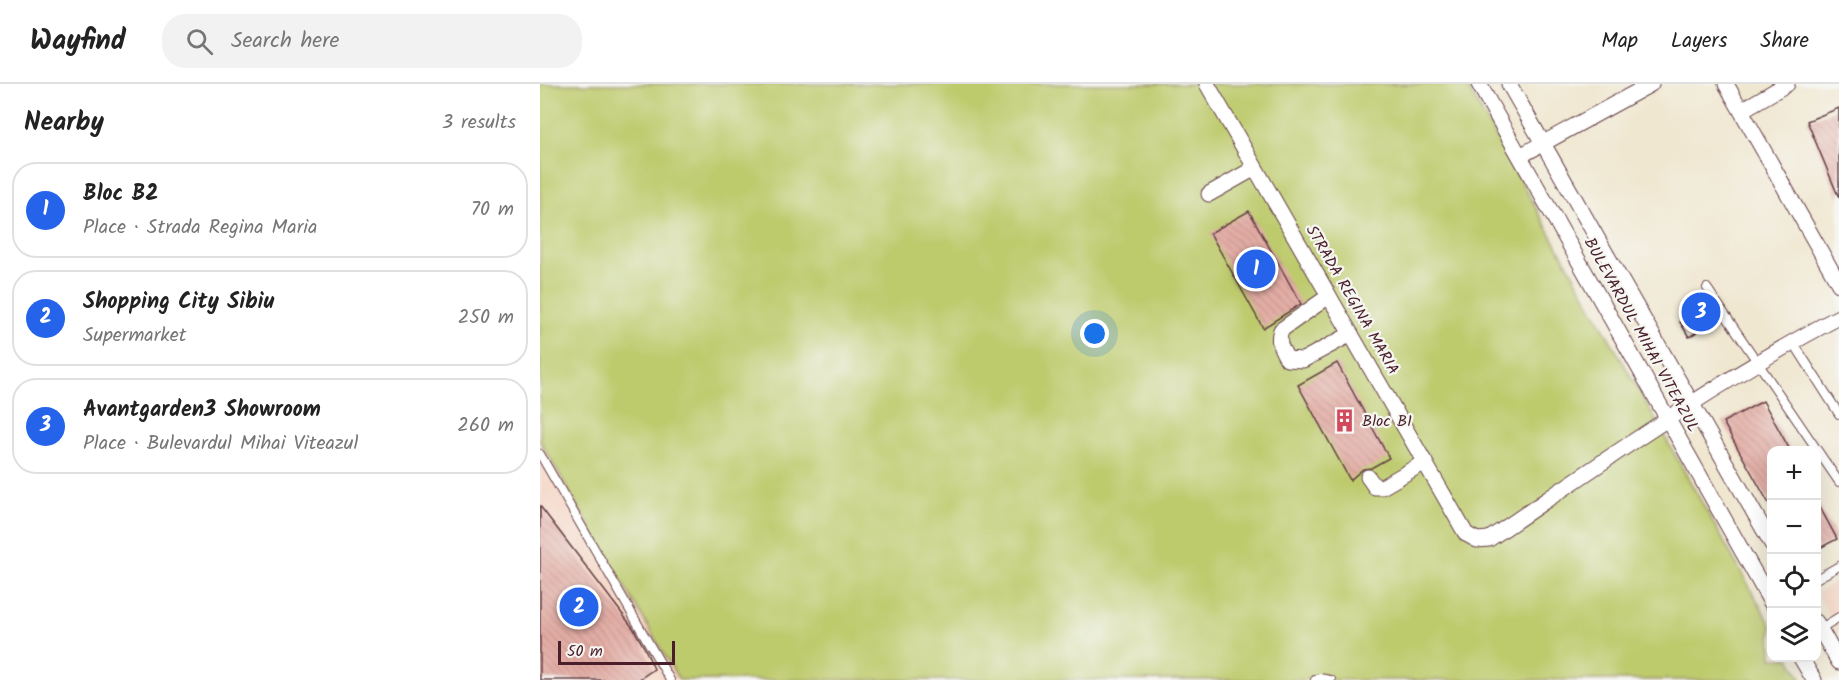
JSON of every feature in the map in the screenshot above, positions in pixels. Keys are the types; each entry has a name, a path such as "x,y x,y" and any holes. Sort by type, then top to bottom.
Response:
{"street":[{"name":"STRADA REGINA MARIA","path":"1207,84 1466,534 1477,540 1489,539 1668,419"},
{"name":"BULEVARDUL MIHAI VITEAZUL","path":"1479,84 1767,595"},
{"name":"BULEVARDUL MIHAI VITEAZUL","path":"1509,84 1767,535"},
{"path":"1520,156 1651,84"},
{"path":"1726,84 1839,285"},
{"path":"1742,110 1786,84"},
{"path":"1209,194 1255,168"},
{"path":"1329,296 1281,330 1278,339 1281,348 1287,358 1303,360 1351,334"},
{"path":"1668,419 1793,341 1839,316"},
{"path":"1368,477 1375,487 1382,487 1425,462"},
{"path":"1821,633 1839,662"},
{"path":"1804,662 1814,680"}],"lane":[{"path":"1707,288 1839,482"},
{"path":"1793,341 1839,414"},
{"path":"540,454 666,678"},
{"path":"1821,576 1839,566"},
{"path":"1821,626 1839,617"},
{"path":"1315,680 1319,678 1331,680"}],"shaded area":[{"path":"540,441 547,450 679,680 540,680"},
{"path":"1839,579 1839,634 1821,600 1821,590"}],"green space":[{"path":"540,84 1466,84 1767,618 1767,662 1792,662 1802,680 679,680 540,441"}],"building":[{"path":"1839,108 1839,198 1807,121"},
{"path":"1249,211 1301,304 1263,328 1210,233"},
{"path":"1702,294 1720,318 1689,337 1680,322 1685,319 1679,308"},
{"name":"Bloc B1","path":"1337,363 1389,458 1371,468 1363,469 1350,480 1298,385"},
{"path":"1763,401 1788,446 1767,446 1767,500 1723,422"},
{"path":"540,506 633,628 645,649 654,669 638,680 540,680"},
{"path":"1821,509 1837,539 1821,547"}],"place":[{"name":"Bloc B2","path":"1256,269"},
{"name":"Avantgarden3 Showroom","path":"1701,312"},
{"name":"Bloc B1","path":"1344,421"},
{"name":"Shopping City Sibiu","path":"579,607"}]}
